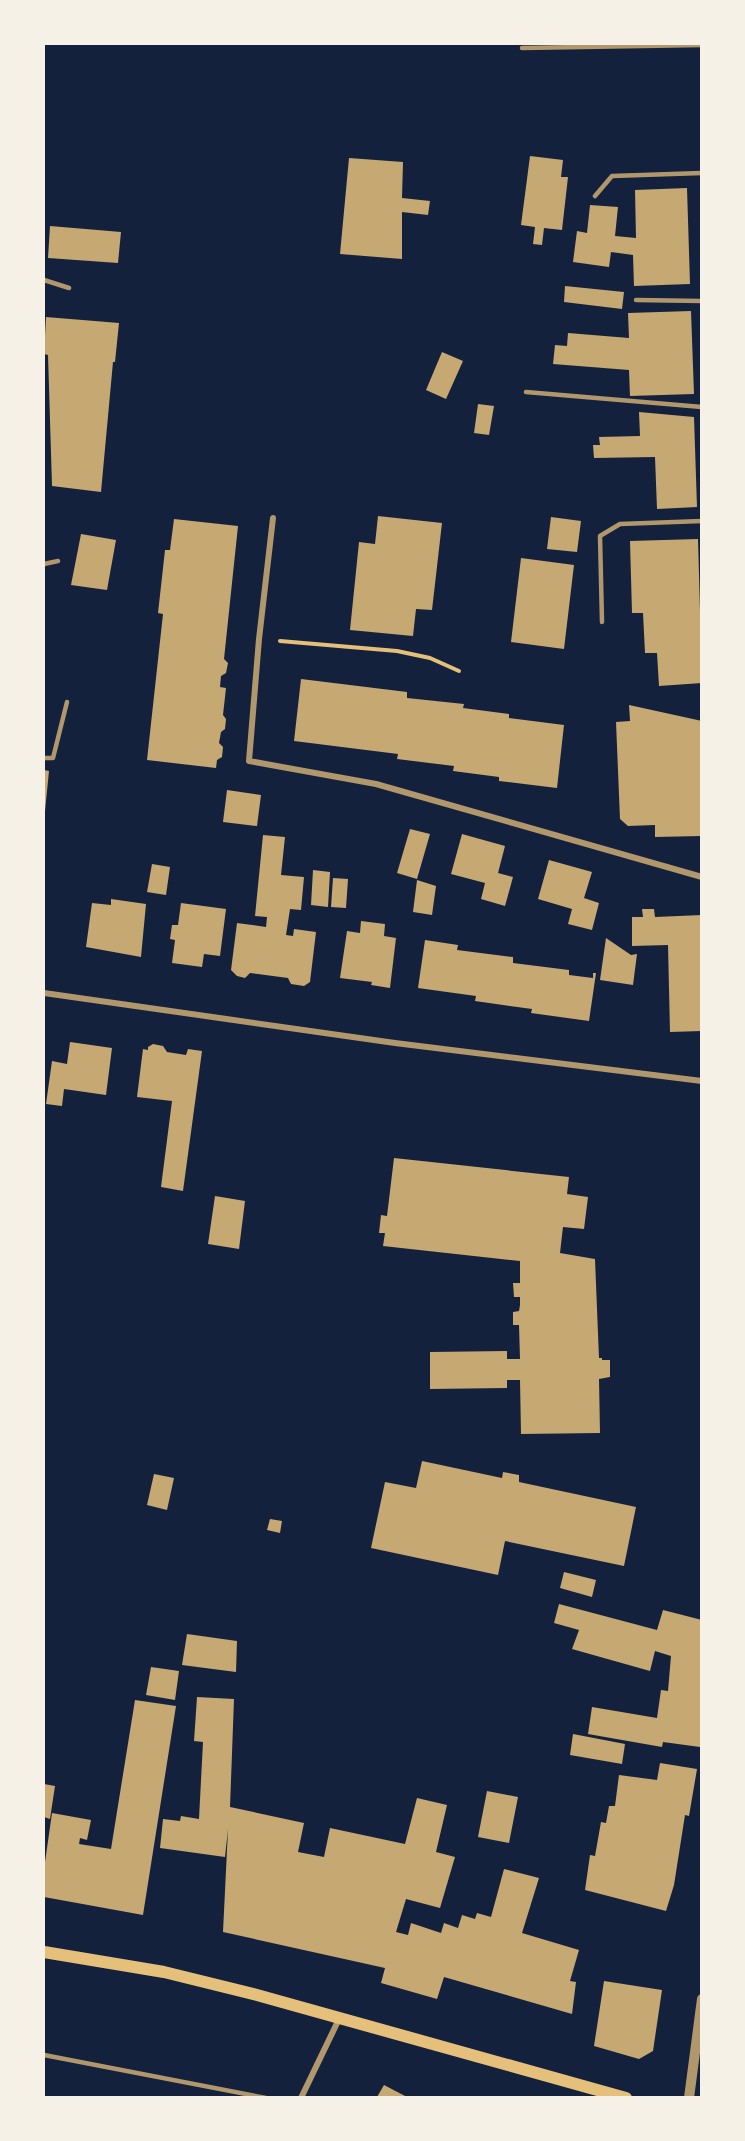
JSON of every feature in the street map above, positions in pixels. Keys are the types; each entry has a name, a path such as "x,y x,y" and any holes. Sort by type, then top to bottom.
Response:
{"main road":[{"path":"44,1952 164,1972 257,1995 626,2097"}],"street":[{"path":"273,518 259,639 249,761 376,784 702,877"},
{"path":"44,993 418,1046 702,1081"},
{"path":"689,2097 702,1999"},
{"path":"301,2097 339,2019"}],"lane":[{"path":"522,48 702,45"},
{"path":"595,196 612,176 702,173"},
{"path":"44,280 69,288"},
{"path":"636,300 702,301"},
{"path":"526,392 702,407"},
{"path":"602,622 600,536 620,524 702,521"},
{"path":"44,564 58,561"},
{"path":"44,758 53,758 67,702"},
{"path":"44,2055 266,2097"}],"path":[{"path":"259,639 397,651 430,658 459,671"}],"building":[{"path":"530,156 563,160 561,177 568,177 562,230 544,228 542,245 533,244 535,227 521,225"},
{"path":"349,158 403,162 402,198 430,201 428,215 402,212 402,259 340,254"},
{"path":"687,188 690,284 634,286 633,255 611,252 609,267 573,262 577,231 587,233 590,205 618,207 615,236 636,238 635,190"},
{"path":"50,226 121,232 118,263 48,258"},
{"path":"565,286 624,292 622,309 564,302"},
{"path":"691,311 694,394 630,396 629,370 553,364 555,345 567,346 568,333 629,338 628,313"},
{"path":"46,317 119,323 115,362 113,362 101,492 52,486 48,355 44,354"},
{"path":"442,352 463,361 446,399 426,390"},
{"path":"478,404 494,406 489,435 474,433"},
{"path":"639,412 694,417 697,507 657,509 655,457 594,458 593,445 600,445 599,437 640,436"},
{"path":"378,516 442,523 432,610 416,609 413,636 350,630 359,542 375,544"},
{"path":"551,517 581,521 577,552 547,549"},
{"path":"174,519 238,526 224,659 228,663 226,673 221,676 220,687 226,688 223,715 226,719 225,729 221,732 219,743 223,747 222,757 217,760 216,768 147,760 163,614 158,613 165,550 170,550"},
{"path":"81,534 116,540 107,590 71,585"},
{"path":"698,539 702,683 659,686 657,653 645,653 643,613 632,613 630,541"},
{"path":"521,558 574,565 564,649 511,642"},
{"path":"301,679 407,692 407,698 464,704 463,708 509,714 509,718 564,725 557,788 499,781 499,777 453,771 454,766 397,759 398,754 294,741"},
{"path":"629,705 702,721 702,836 655,837 655,825 628,826 620,819 616,722 630,721"},
{"path":"44,770 49,771 45,811 44,810"},
{"path":"227,790 261,795 257,826 223,822"},
{"path":"410,829 430,834 417,879 397,873"},
{"path":"462,834 505,846 498,873 513,877 505,906 481,899 485,883 451,874"},
{"path":"263,835 285,837 281,875 304,877 301,910 290,909 286,935 293,936 294,929 316,932 310,982 304,986 291,984 288,978 250,973 245,978 237,976 231,970 237,923 266,927 267,917 255,916"},
{"path":"549,860 592,872 584,898 599,903 592,930 568,924 572,909 538,899"},
{"path":"152,864 170,867 166,895 147,892"},
{"path":"313,870 330,872 328,907 311,905"},
{"path":"333,878 348,879 346,908 331,907"},
{"path":"417,880 436,886 432,915 413,912"},
{"path":"111,899 146,904 141,957 86,947 92,903 111,905"},
{"path":"181,903 226,909 220,956 204,954 202,967 172,963 175,940 170,939 172,925 178,925"},
{"path":"642,909 654,909 655,917 702,915 702,1031 670,1032 668,945 632,946 632,917 643,917"},
{"path":"361,921 385,924 384,936 396,938 390,988 371,985 372,982 340,978 347,931 360,933"},
{"path":"606,938 631,955 637,954 633,985 600,980"},
{"path":"425,940 458,945 457,950 513,957 513,963 569,970 569,975 593,978 593,973 596,973 589,1021 531,1013 532,1009 475,1001 476,996 418,988"},
{"path":"70,1042 112,1048 106,1095 64,1089 62,1106 46,1104 52,1061 67,1064"},
{"path":"153,1044 163,1046 167,1052 186,1055 188,1049 202,1051 183,1191 161,1187 172,1101 137,1097 143,1049 148,1050 148,1047"},
{"path":"394,1158 569,1177 567,1194 588,1197 584,1229 563,1227 560,1253 595,1259 599,1358 610,1360 610,1377 599,1379 600,1433 521,1434 520,1380 507,1380 507,1388 430,1389 430,1352 507,1351 507,1359 520,1359 519,1325 513,1325 513,1312 519,1311 520,1297 514,1297 513,1283 520,1283 520,1261 383,1246 385,1233 379,1233 381,1215 387,1216"},
{"path":"215,1196 245,1201 239,1249 208,1244"},
{"path":"422,1461 502,1478 503,1472 519,1475 519,1482 636,1507 624,1566 505,1541 498,1575 371,1548 385,1482 416,1488"},
{"path":"154,1474 174,1478 167,1510 147,1505"},
{"path":"270,1519 282,1521 280,1533 267,1530"},
{"path":"564,1572 596,1580 592,1597 560,1588"},
{"path":"559,1604 657,1630 663,1610 702,1620 700,1747 663,1742 662,1747 588,1734 592,1707 657,1718 661,1690 668,1691 671,1656 655,1651 650,1671 572,1649 579,1630 554,1623"},
{"path":"187,1634 237,1641 236,1672 182,1665"},
{"path":"151,1667 179,1671 175,1700 146,1695"},
{"path":"197,1697 234,1699 230,1807 304,1823 298,1852 324,1857 330,1828 405,1844 417,1798 447,1805 436,1852 455,1857 440,1908 406,1899 396,1932 408,1935 411,1923 441,1933 444,1923 458,1928 462,1915 475,1919 477,1913 491,1917 504,1869 539,1878 522,1933 579,1950 570,1981 576,1982 572,2014 444,1977 437,1999 381,1983 385,1968 223,1932 228,1829 225,1857 160,1848 163,1819 180,1821 181,1816 199,1819 203,1742 194,1741"},
{"path":"135,1700 176,1706 143,1915 44,1897 44,1869 52,1813 91,1820 87,1840 80,1838 79,1844 111,1849"},
{"path":"573,1734 625,1744 622,1764 570,1755"},
{"path":"660,1763 697,1769 689,1816 685,1815 674,1885 666,1911 585,1890 590,1855 595,1856 601,1822 606,1823 609,1806 615,1806 619,1775 657,1780"},
{"path":"44,1784 55,1786 50,1819 44,1817"},
{"path":"487,1791 518,1797 509,1843 478,1837"},
{"path":"604,1981 662,1990 653,2051 639,2059 594,2046"},
{"path":"384,2085 407,2097 377,2097"}]}
